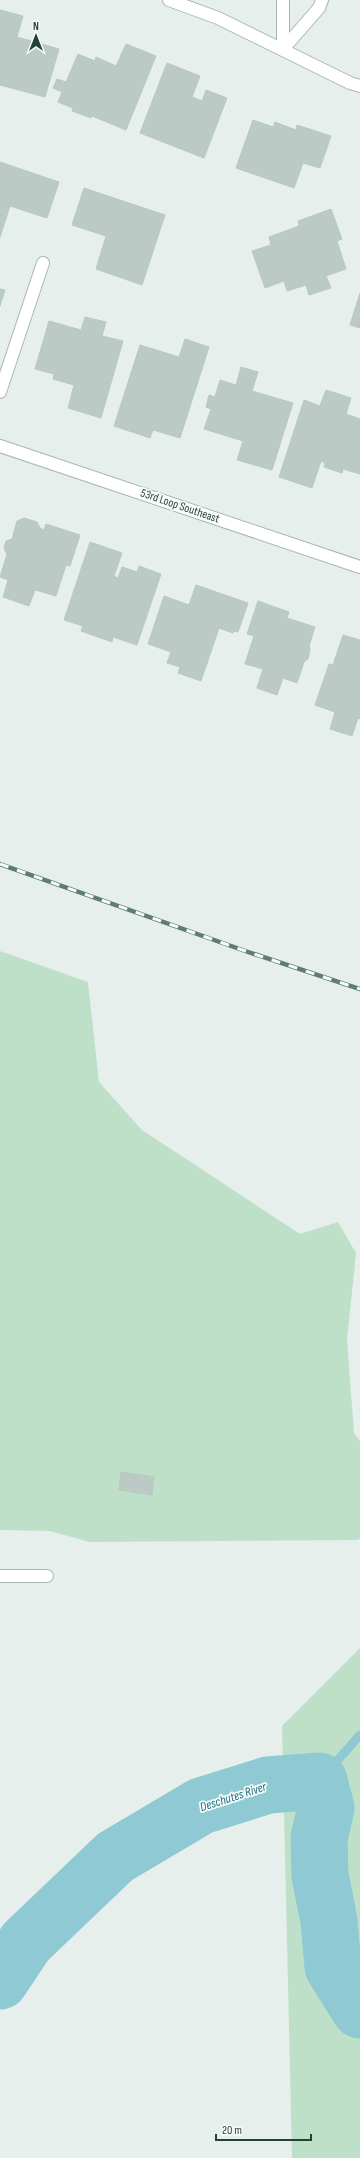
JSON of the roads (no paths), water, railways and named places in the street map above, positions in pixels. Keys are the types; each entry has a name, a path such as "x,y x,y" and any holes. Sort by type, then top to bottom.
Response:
{"street":[{"path":"169,0 218,18 360,86"},
{"path":"283,0 283,49"},
{"path":"283,49 318,8 322,0"},
{"path":"0,392 43,263"},
{"name":"53rd Loop Southeast","path":"0,446 360,567"},
{"path":"0,1576 47,1576"}],"waterway":[{"path":"319,1781 360,1735"},
{"name":"Deschutes River","path":"0,1981 26,1942 115,1857 201,1806 268,1785 319,1781 326,1808 319,1838 320,1875 329,1921 333,1967 360,2010"}],"railway":[{"path":"0,864 248,952 360,989"}]}
